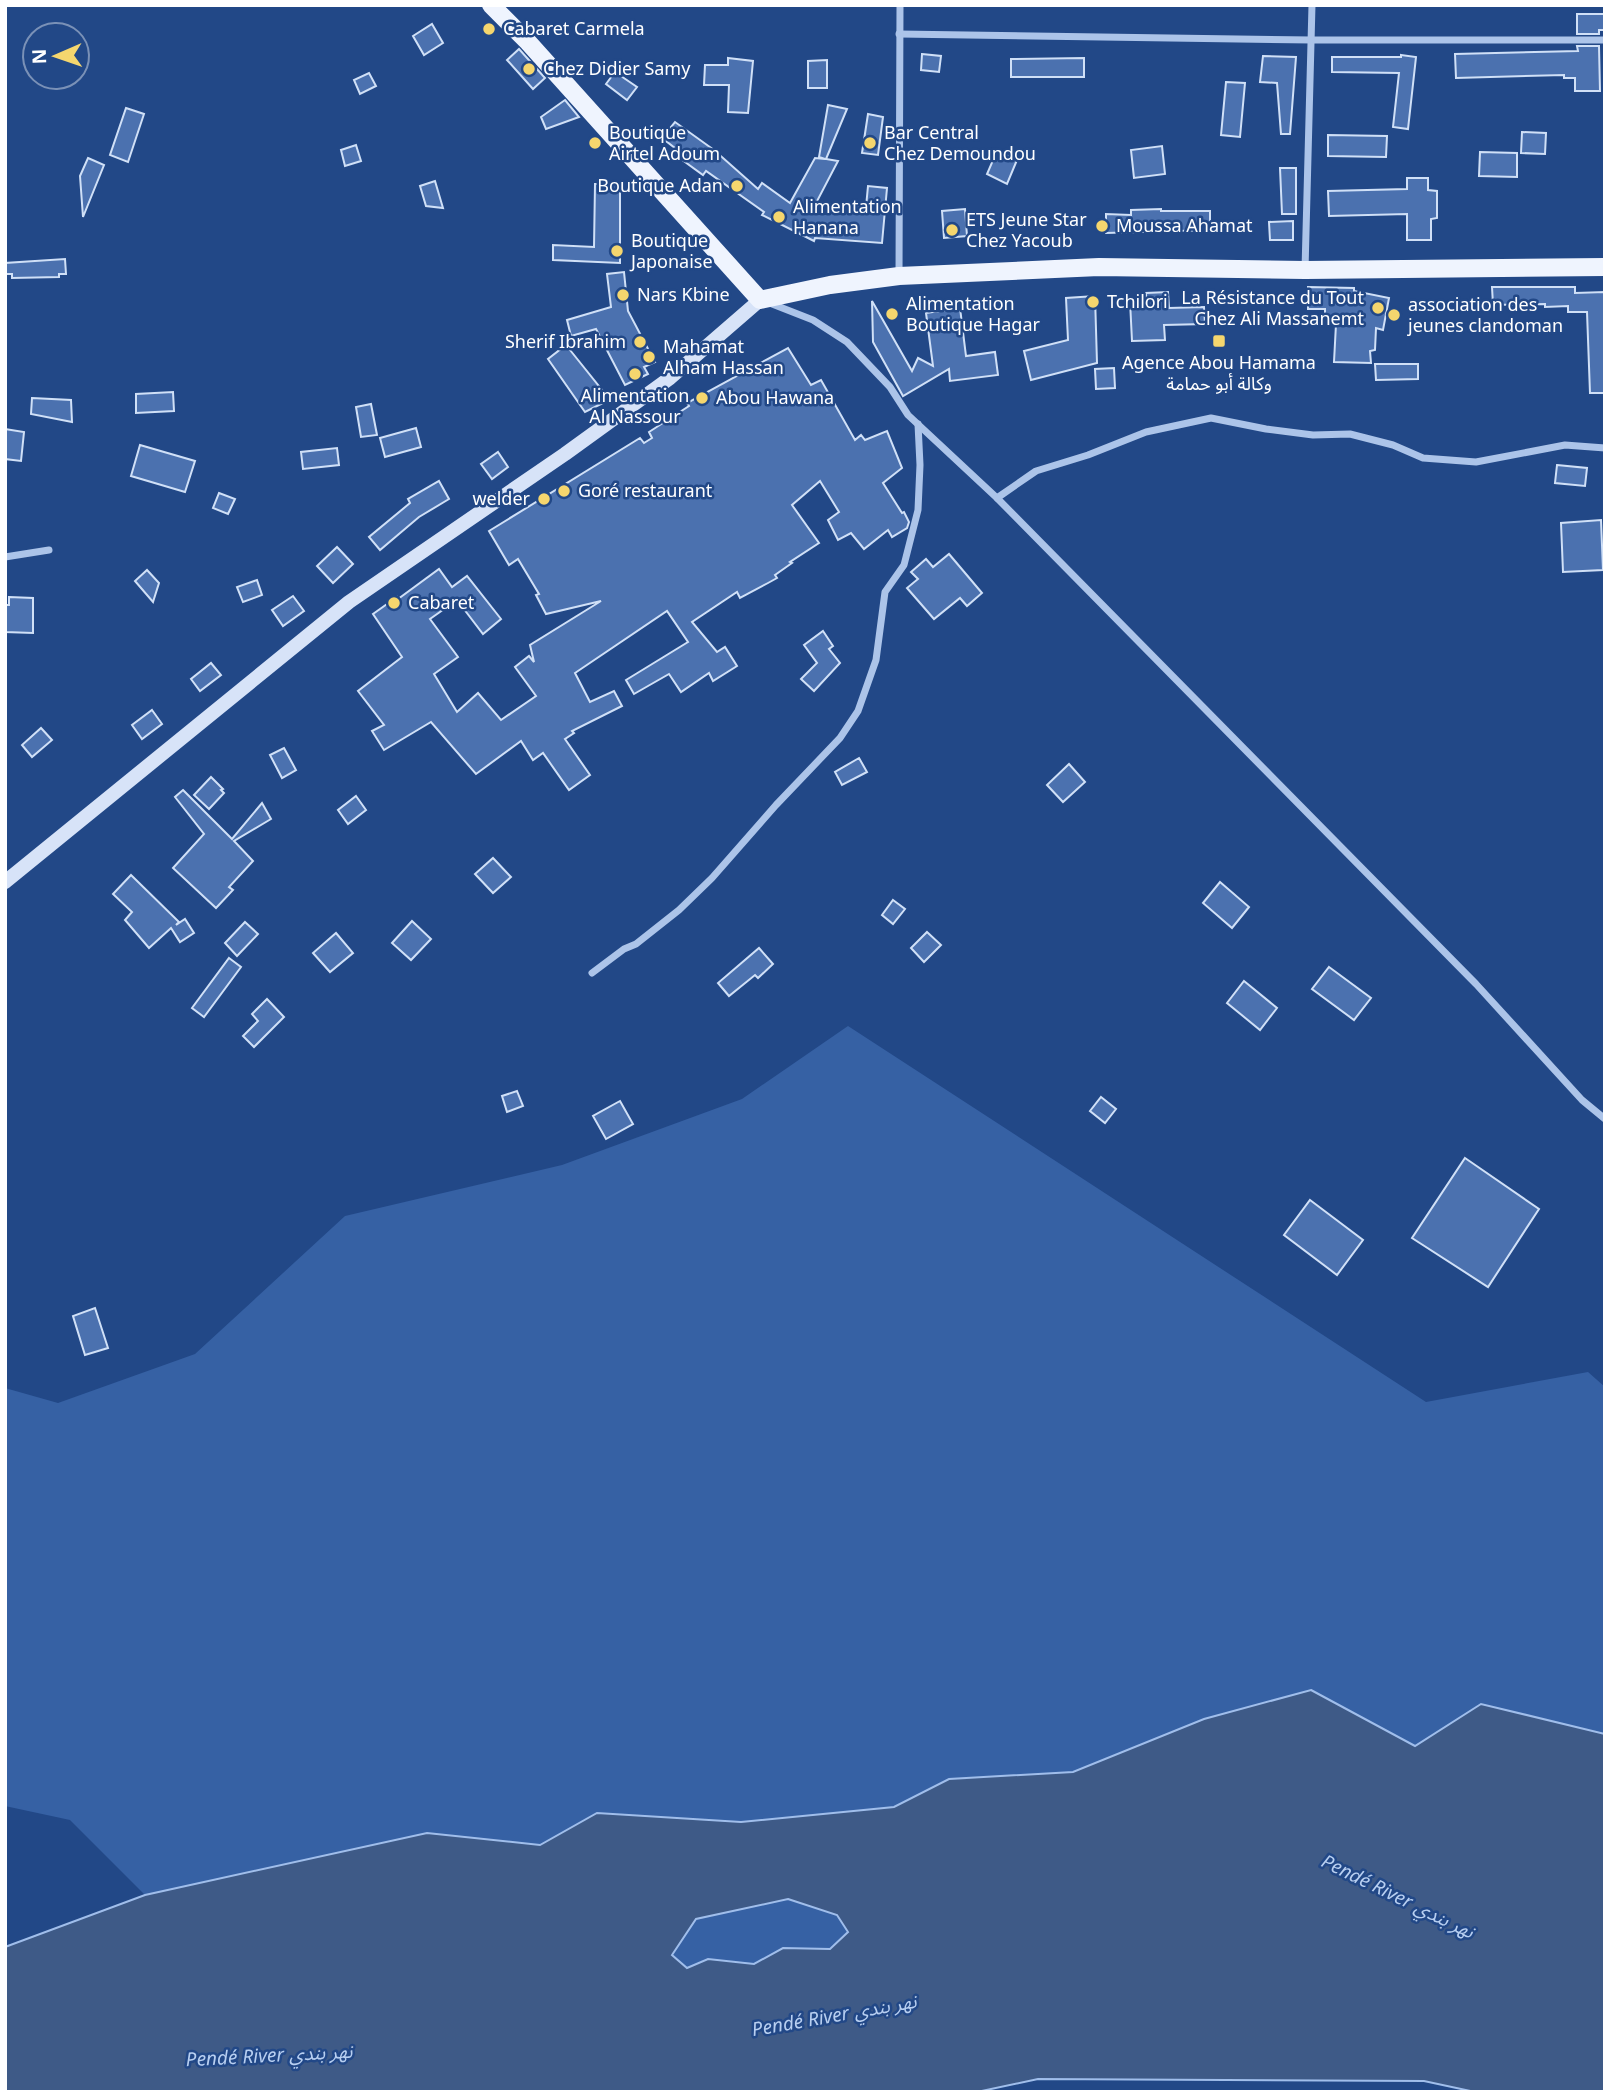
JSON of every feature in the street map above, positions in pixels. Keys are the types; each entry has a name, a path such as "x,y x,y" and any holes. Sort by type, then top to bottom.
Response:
{"main road":[{"path":"491,5 528,42 760,300"},
{"path":"5,881 349,602 565,454 670,378 760,300 830,285 899,276 1099,267 1305,270 1605,268"}],"street":[{"path":"899,276 900,5"},
{"path":"1305,270 1312,5"},
{"path":"899,34 1312,40 1605,40"},
{"path":"760,300 813,320 847,342 890,387 908,415 997,498 1476,984 1581,1100 1605,1119"},
{"path":"997,498 1037,471 1088,456 1146,432 1211,418 1313,435 1350,434 1393,445 1423,458 1476,462 1565,445 1605,448"},
{"path":"592,973 624,949 636,944 679,910 712,878 840,737 858,711 876,660 885,592 904,565 918,510 918,424"},
{"path":"5,557 48,550"}],"shaded area":[{"path":"848,1026 1426,1402 1588,1372 1605,1387 1605,1734 1481,1704 1415,1746 1310,1690 1204,1719 1073,1772 949,1779 894,1807 741,1822 597,1813 540,1845 427,1833 145,1895 70,1820 5,1806 5,1388 58,1403 195,1354 345,1216 562,1165 742,1099"},
{"path":"788,1899 837,1915 848,1932 830,1949 783,1948 754,1964 708,1959 687,1968 672,1955 696,1919"}],"water":[{"name":"Pendé River نهر بندي","path":"1311,1690 1415,1746 1481,1704 1605,1734 1605,2092 1475,2092 1424,2081 1038,2079 977,2092 5,2092 5,1947 145,1895 427,1833 540,1845 597,1813 741,1822 894,1807 949,1779 1073,1772 1204,1719","holes":["788,1899 837,1915 848,1932 830,1949 783,1948 754,1964 708,1959 687,1968 672,1955 696,1919"]}],"building":[{"path":"1577,14 1605,14 1605,30 1599,30 1599,34 1577,34"},
{"path":"432,24 443,43 424,55 413,36"},
{"path":"1577,46 1599,46 1600,91 1575,91 1575,78 1564,78 1564,75 1456,78 1455,54 1578,51"},
{"path":"519,49 545,78 533,89 507,60"},
{"path":"922,54 941,56 939,72 921,70"},
{"path":"1263,56 1296,57 1290,134 1281,134 1277,83 1260,82"},
{"path":"1332,57 1416,57 1408,129 1393,127 1399,73 1332,72"},
{"path":"728,58 753,61 748,113 728,112 729,85 704,85 705,65 728,65"},
{"path":"1084,58 1084,77 1011,77 1011,59"},
{"path":"827,60 827,88 808,88 808,61"},
{"path":"615,72 637,87 627,100 606,84"},
{"path":"369,73 376,86 360,94 354,80"},
{"path":"1226,82 1245,83 1240,137 1221,135"},
{"path":"565,100 579,117 546,129 541,117"},
{"path":"828,105 847,109 826,159 838,161 816,203 866,207 868,186 887,188 882,243 815,238 814,241 762,215 764,212 706,171 703,175 681,159 684,155 662,138 675,122 714,150 758,189 762,183 790,203 815,158 825,159 819,157"},
{"path":"126,108 144,114 128,162 110,155"},
{"path":"868,114 883,117 878,155 862,153"},
{"path":"1522,132 1546,133 1545,154 1521,153"},
{"path":"1328,135 1387,136 1386,157 1328,156"},
{"path":"356,145 361,161 345,166 341,150"},
{"path":"1162,146 1165,174 1134,178 1131,150"},
{"path":"997,151 1017,160 1007,184 987,174"},
{"path":"1480,152 1517,153 1517,177 1479,176"},
{"path":"88,158 104,165 83,217 80,176"},
{"path":"1280,168 1296,168 1296,214 1282,214"},
{"path":"1407,178 1428,178 1428,190 1437,191 1437,218 1431,219 1431,240 1407,240 1407,214 1329,216 1328,191 1407,189"},
{"path":"435,181 443,208 426,206 420,186"},
{"path":"595,184 620,184 620,263 553,260 553,245 594,247"},
{"path":"965,209 967,236 944,238 942,211"},
{"path":"1131,210 1210,211 1210,230 1106,233 1106,214 1131,215"},
{"path":"1293,221 1293,240 1270,240 1269,222"},
{"path":"65,259 66,274 59,274 59,277 12,278 12,274 5,274 5,263"},
{"path":"624,272 628,311 655,362 644,367 648,374 625,385 596,329 571,336 567,320 611,307 607,274"},
{"path":"1308,287 1354,288 1354,291 1389,298 1383,330 1376,328 1375,350 1370,351 1371,363 1334,362 1336,324 1325,324 1325,309 1308,309"},
{"path":"1492,287 1575,287 1575,293 1605,292 1604,393 1590,393 1587,312 1568,312 1568,306 1545,307 1545,304 1493,305"},
{"path":"1168,292 1169,308 1204,307 1205,324 1164,325 1165,340 1132,341 1130,301 1146,300 1146,293"},
{"path":"1095,296 1097,363 1031,380 1024,351 1068,340 1066,298"},
{"path":"872,301 912,371 918,358 933,366 926,313 960,308 966,356 995,352 998,375 950,381 949,369 903,396 873,342"},
{"path":"566,345 606,395 602,397 605,402 585,412 548,359"},
{"path":"788,348 811,385 821,380 855,440 861,435 865,440 887,431 902,468 883,483 902,513 904,512 909,522 907,528 892,537 888,530 864,549 851,533 838,540 828,520 839,512 820,481 792,505 819,543 790,562 792,563 775,575 777,578 740,598 737,592 692,622 717,652 725,647 737,666 713,681 709,673 681,692 669,674 634,694 626,680 688,642 667,611 575,673 590,702 614,691 622,706 572,731 574,733 565,739 590,775 569,790 543,753 533,760 521,741 476,774 431,722 384,750 372,731 384,725 358,691 402,657 373,614 439,569 452,587 467,576 501,619 483,634 457,600 430,619 458,657 434,674 457,712 478,693 501,720 536,696 515,667 529,656 534,662 530,645 601,601 546,614 536,595 539,594 518,559 509,565 489,531 640,438 644,443 652,438 649,432 689,406 687,403"},
{"path":"1375,364 1418,364 1418,379 1376,380"},
{"path":"1114,368 1115,388 1096,389 1095,369"},
{"path":"173,392 174,411 136,413 136,394"},
{"path":"32,398 71,400 72,422 31,414"},
{"path":"371,404 377,435 361,437 356,407"},
{"path":"416,428 421,447 385,457 380,438"},
{"path":"5,429 24,432 21,461 5,459"},
{"path":"140,445 195,461 185,492 131,476"},
{"path":"337,448 339,465 303,469 301,452"},
{"path":"498,452 508,467 492,479 481,464"},
{"path":"1557,465 1587,468 1585,486 1555,483"},
{"path":"439,481 449,499 419,517 380,550 369,537 410,503 408,499"},
{"path":"219,493 235,499 228,514 213,508"},
{"path":"1601,520 1603,570 1563,572 1561,523"},
{"path":"337,547 353,564 333,583 317,566"},
{"path":"949,554 982,593 967,606 960,598 934,619 907,588 918,579 911,572 926,559 933,567"},
{"path":"147,570 159,583 153,602 135,581"},
{"path":"257,580 262,595 243,602 237,587"},
{"path":"293,596 304,611 283,626 272,610"},
{"path":"9,597 33,598 33,633 5,632 5,605 9,605"},
{"path":"823,631 833,646 829,649 840,663 814,691 801,679 817,663 804,645"},
{"path":"211,663 221,675 200,691 191,679"},
{"path":"152,710 162,724 142,739 132,725"},
{"path":"41,728 52,740 32,757 22,745"},
{"path":"284,748 296,770 282,778 270,755"},
{"path":"859,758 867,772 842,785 835,772"},
{"path":"1069,764 1085,782 1063,802 1047,785"},
{"path":"211,777 224,793 209,809 194,795"},
{"path":"183,790 232,839 262,803 271,819 234,841 253,861 229,887 233,890 216,908 173,868 204,834 175,797"},
{"path":"356,796 366,810 348,824 338,810"},
{"path":"493,858 511,877 493,893 475,874"},
{"path":"131,875 179,922 176,925 185,919 194,933 180,942 171,928 149,948 125,920 132,912 113,894"},
{"path":"1220,882 1249,907 1232,928 1203,903"},
{"path":"893,900 905,909 893,924 882,915"},
{"path":"412,921 431,939 411,960 392,943"},
{"path":"245,922 258,934 237,956 225,943"},
{"path":"927,932 941,945 924,962 911,948"},
{"path":"336,933 353,953 330,972 313,953"},
{"path":"759,948 773,964 758,978 755,975 729,996 718,983"},
{"path":"229,958 241,967 204,1017 192,1008"},
{"path":"1329,967 1371,998 1354,1020 1312,989"},
{"path":"1244,981 1277,1008 1260,1030 1227,1003"},
{"path":"267,999 284,1017 254,1047 243,1036 258,1021 252,1014"},
{"path":"517,1091 523,1106 507,1112 502,1096"},
{"path":"1101,1097 1116,1109 1105,1123 1090,1111"},
{"path":"620,1101 633,1124 606,1139 593,1116"},
{"path":"1465,1158 1539,1209 1488,1287 1412,1238"},
{"path":"1310,1200 1363,1240 1337,1275 1284,1235"},
{"path":"95,1308 108,1348 85,1355 73,1316"}],"place":[{"name":"Cabaret Carmela","path":"489,29"},
{"name":"Chez Didier Samy","path":"529,69"},
{"name":"Boutique Airtel Adoum","path":"595,143"},
{"name":"Bar Central Chez Demoundou","path":"870,143"},
{"name":"Boutique Adan","path":"737,186"},
{"name":"Alimentation Hanana","path":"779,217"},
{"name":"Moussa Ahamat","path":"1102,226"},
{"name":"ETS Jeune Star Chez Yacoub","path":"952,230"},
{"name":"Boutique Japonaise","path":"617,251"},
{"name":"Nars Kbine","path":"623,295"},
{"name":"Tchilori","path":"1093,302"},
{"name":"La Résistance du Tout Chez Ali Massanemt","path":"1378,308"},
{"name":"Alimentation Boutique Hagar","path":"892,314"},
{"name":"association des jeunes clandoman","path":"1394,315"},
{"name":"Agence Abou Hamama وكالة أبو حمامة","path":"1219,341"},
{"name":"Sherif Ibrahim","path":"640,342"},
{"name":"Mahamat Alham Hassan","path":"649,357"},
{"name":"Alimentation Al Nassour","path":"635,374"},
{"name":"Abou Hawana","path":"702,398"},
{"name":"Goré restaurant","path":"564,491"},
{"name":"welder","path":"544,499"},
{"name":"Cabaret","path":"394,603"}]}
